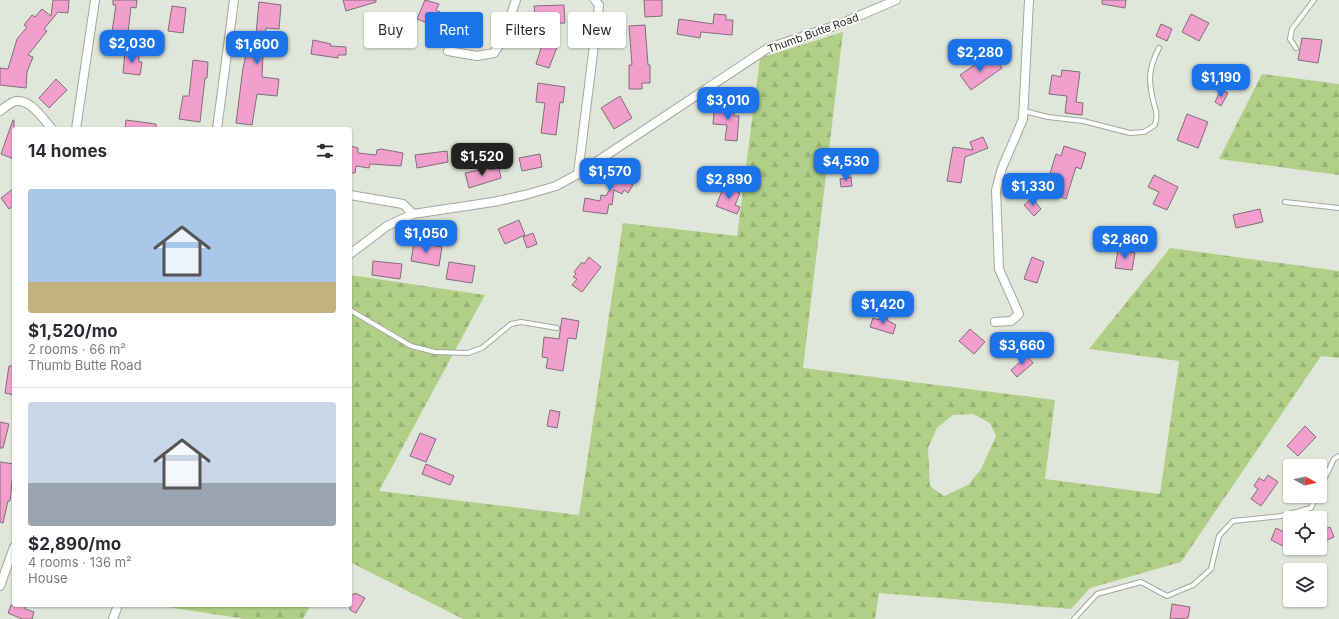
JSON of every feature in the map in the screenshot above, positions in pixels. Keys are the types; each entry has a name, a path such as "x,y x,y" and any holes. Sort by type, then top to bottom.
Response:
{"street":[{"path":"76,127 95,0"},
{"path":"217,127 234,0"},
{"path":"448,51 477,56 494,53 502,41 516,0"},
{"path":"578,174 599,5 596,0"},
{"name":"Thumb Butte Road","path":"352,252 387,226 413,214 493,202 556,186 578,174 768,48 840,24 896,0"},
{"path":"995,322 1011,321 1019,314 999,269 996,190 1002,168 1023,120 1029,0"},
{"path":"0,111 14,102 22,101 28,103 50,127"},
{"path":"352,195 403,204 413,214"},
{"path":"0,586 12,553"},
{"path":"113,619 117,607"}],"lane":[{"path":"1296,48 1290,39 1292,29 1314,0"},
{"path":"1023,111 1048,117 1083,121 1130,133 1144,132 1155,125 1158,114 1150,82 1151,64 1159,48"},
{"path":"1285,202 1339,208"},
{"path":"352,311 411,346 435,352 468,353 482,348 511,324 520,322 557,328"},
{"path":"1327,474 1334,459 1339,456"},
{"path":"1074,619 1097,594 1142,582 1167,596 1193,585 1210,569 1219,536 1233,520 1281,516 1310,508 1312,503"}],"green space":[{"path":"843,32 803,368 1055,400 1045,479 1160,494 1179,361 1089,349 1170,248 1339,271 1339,358 1321,356 1181,562 1090,588 1071,609 879,593 875,619 463,619 352,563 352,275 485,295 379,491 579,515 623,223 737,236 760,58","holes":["973,414 990,423 996,436 981,469 968,485 944,496 930,486 928,448 937,428 953,415"]},
{"path":"1262,74 1339,84 1339,175 1219,159"},
{"path":"167,607 310,607 303,619 245,619"}],"building":[{"path":"53,0 69,0 68,13 58,12 44,29 47,31 28,55 33,57 27,72 26,88 0,85 0,68 8,69 17,39 27,27 24,25 32,15 35,17 42,9 51,16"},
{"path":"113,0 137,0 136,8 131,7 127,41 111,39 116,5 113,5"},
{"path":"343,0 376,0 376,2 346,11"},
{"path":"425,0 439,4 436,10 440,12 425,12 425,22 417,19"},
{"path":"644,0 662,0 662,16 645,17"},
{"path":"1102,0 1126,0 1125,8 1102,4"},
{"path":"259,2 281,5 279,29 266,28 262,54 262,77 279,79 277,96 257,94 252,125 236,123 243,68 251,33 256,34"},
{"path":"564,5 565,23 560,23 560,12 535,12 534,6"},
{"path":"172,6 186,8 183,33 168,31"},
{"path":"714,14 726,15 726,20 733,20 732,35 701,32 700,38 677,34 679,19 713,24"},
{"path":"1191,14 1209,23 1199,41 1182,32"},
{"path":"1161,24 1172,29 1167,41 1156,36"},
{"path":"645,25 648,65 650,65 650,83 642,83 642,89 629,89 629,65 632,65 629,26"},
{"path":"1302,38 1322,40 1318,63 1298,60"},
{"path":"313,40 331,44 330,46 346,47 346,55 338,55 338,58 311,54"},
{"path":"541,48 557,48 549,68 536,64"},
{"path":"125,52 139,54 139,62 142,62 140,75 123,73"},
{"path":"994,57 1002,68 971,90 960,75 976,64 978,68"},
{"path":"193,60 208,62 200,122 179,119 183,96 189,96"},
{"path":"1062,70 1080,72 1076,102 1083,103 1082,115 1065,113 1067,96 1049,94 1052,75 1061,77"},
{"path":"56,79 67,90 49,108 39,98"},
{"path":"538,83 565,87 563,103 560,102 556,135 541,133 545,103 536,102"},
{"path":"1221,90 1228,93 1221,106 1215,102"},
{"path":"620,96 632,118 614,129 601,108"},
{"path":"725,101 735,102 734,116 739,116 737,141 725,140 727,125 713,124 714,112 723,112"},
{"path":"1187,114 1208,122 1198,148 1177,140"},
{"path":"14,120 14,127 12,127 12,158 1,154"},
{"path":"126,120 156,124 156,127 125,127"},
{"path":"983,137 988,148 965,157 961,183 947,181 953,147 973,150 970,142"},
{"path":"352,146 358,148 358,153 376,155 377,150 381,149 403,153 401,166 370,164 369,168 356,166 355,173 352,173"},
{"path":"1064,146 1086,153 1081,169 1076,167 1066,199 1053,194 1057,179 1049,177 1056,154 1061,156"},
{"path":"447,151 448,162 417,168 415,155"},
{"path":"540,154 542,167 522,171 519,158"},
{"path":"614,165 633,176 630,183 633,185 628,193 624,190 622,194 614,190 612,205 609,204 607,214 583,211 585,198 600,201 601,195 606,196 617,176 610,172"},
{"path":"489,168 489,170 499,168 501,178 469,188 465,173"},
{"path":"1154,175 1178,187 1167,210 1153,204 1159,192 1148,187"},
{"path":"851,177 852,186 841,187 840,179"},
{"path":"724,186 740,193 735,205 740,207 737,214 716,206"},
{"path":"12,190 12,207 9,209 1,198"},
{"path":"1032,198 1041,209 1034,216 1024,205"},
{"path":"1260,209 1263,222 1236,228 1233,215"},
{"path":"519,220 525,235 505,244 498,229"},
{"path":"533,233 537,244 527,248 523,237"},
{"path":"414,242 442,247 439,266 411,261"},
{"path":"1118,250 1135,253 1132,270 1115,268"},
{"path":"589,257 601,267 582,292 572,285 577,279 573,277 576,274 574,272 582,262 584,264"},
{"path":"1032,257 1044,262 1037,283 1024,279"},
{"path":"373,261 402,264 400,279 372,275"},
{"path":"449,262 475,266 472,283 446,279"},
{"path":"880,315 888,318 887,320 896,325 893,334 870,327 873,318 879,320"},
{"path":"562,318 579,321 576,339 568,338 563,371 546,368 548,358 542,357 544,337 559,339"},
{"path":"970,329 985,342 974,354 959,341"},
{"path":"1027,356 1033,363 1017,377 1011,370"},
{"path":"9,366 12,366 12,395 5,393"},
{"path":"550,410 560,412 557,428 547,426"},
{"path":"0,422 9,424 3,448 0,448"},
{"path":"1305,426 1316,437 1298,456 1287,446"},
{"path":"420,433 436,439 426,462 410,456"},
{"path":"0,462 12,464 12,482 10,501 8,501 3,523 0,522"},
{"path":"426,464 454,476 450,485 422,474"},
{"path":"1268,475 1278,482 1261,506 1251,499 1258,489 1254,486 1259,478 1264,481"},
{"path":"1330,527 1334,537 1327,540 1327,528"},
{"path":"1276,528 1283,532 1283,546 1271,540"},
{"path":"355,593 365,598 356,613 350,610 350,607 352,607 352,594 354,595"},
{"path":"1172,604 1190,607 1188,618 1170,619"},
{"path":"11,605 12,607 26,607 25,609 34,612 32,619 22,619 8,613"}]}
